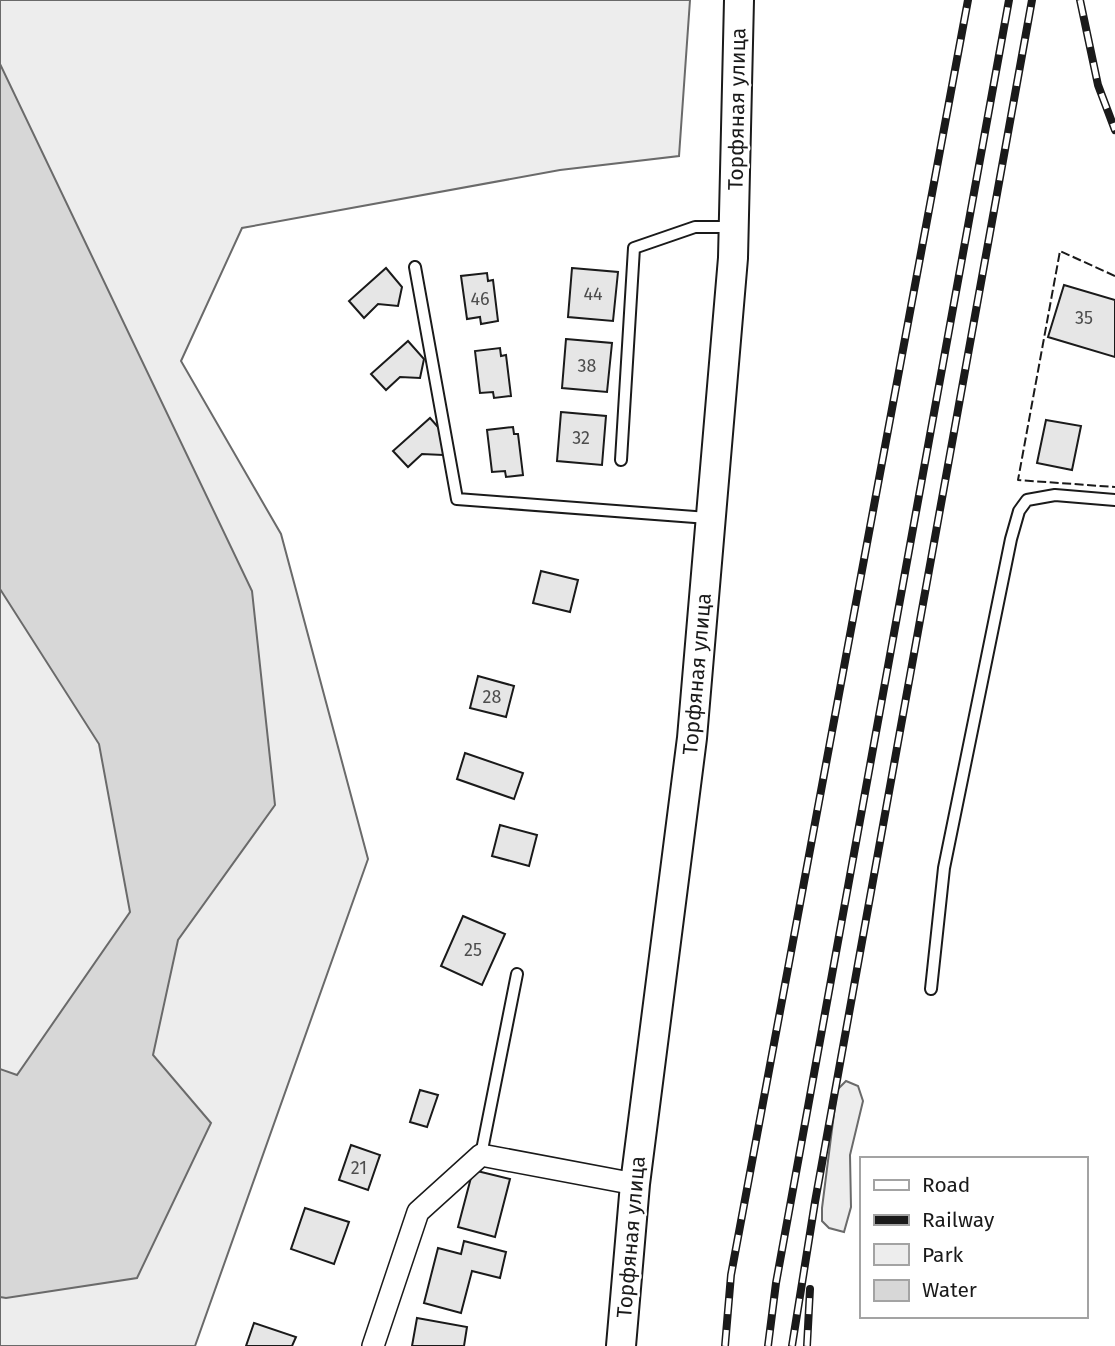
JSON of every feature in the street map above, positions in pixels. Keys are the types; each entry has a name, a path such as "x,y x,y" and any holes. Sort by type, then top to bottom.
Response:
{"street":[{"name":"Торфяная улица","path":"621,1346 635,1184 692,738 734,228 739,0"},
{"path":"373,1346 418,1212 481,1155 635,1184"}],"lane":[{"path":"621,460 634,248 695,227 734,228"},
{"path":"415,267 457,499 711,518"},
{"path":"931,989 944,868 1019,511 1027,500 1055,495 1115,500"},
{"path":"481,1155 517,974"}],"green space":[{"path":"0,0 690,0 679,156 560,170 242,228 181,361 281,534 368,859 195,1346 0,1346"},
{"path":"846,1081 858,1086 863,1101 850,1155 851,1207 844,1232 829,1228 822,1221 822,1208 837,1090"}],"water":[{"path":"0,64 252,591 275,805 178,940 153,1055 211,1123 137,1278 6,1298 0,1297 0,1069 17,1075 130,912 99,744 0,589"}],"building":[{"path":"386,268 402,287 398,306 378,304 364,318 349,301"},
{"path":"572,268 618,272 613,321 568,317"},
{"path":"487,273 488,281 493,280 498,321 481,324 480,317 467,319 461,276"},
{"path":"1064,285 1115,300 1115,357 1048,337"},
{"path":"566,339 612,343 607,392 562,388"},
{"path":"408,341 424,359 420,378 400,377 386,390 371,374"},
{"path":"500,348 501,356 506,355 511,396 494,398 493,392 480,393 475,351"},
{"path":"561,412 606,416 602,465 557,461"},
{"path":"430,418 446,436 443,455 422,454 408,467 393,451"},
{"path":"1046,420 1081,426 1072,470 1037,463"},
{"path":"513,427 514,434 518,434 523,475 506,477 505,471 492,472 487,430"},
{"path":"541,571 578,580 570,612 533,603"},
{"path":"478,676 514,686 506,717 470,708"},
{"path":"465,753 523,773 514,799 457,779"},
{"path":"500,825 537,835 529,866 492,856"},
{"path":"463,916 505,934 482,985 441,966"},
{"path":"420,1090 438,1095 427,1127 410,1122"},
{"path":"351,1145 380,1155 368,1190 339,1180"},
{"path":"473,1170 510,1179 495,1237 458,1227"},
{"path":"305,1208 349,1222 334,1264 291,1249"},
{"path":"464,1241 506,1252 500,1278 472,1271 461,1313 424,1303 438,1248 461,1254"},
{"path":"417,1318 467,1327 464,1346 412,1346"},
{"path":"254,1323 296,1337 292,1346 246,1346"}],"railway":[{"path":"725,1346 731,1275 968,0"},
{"path":"768,1346 776,1283 1009,0"},
{"path":"792,1346 815,1202 1032,0"},
{"path":"1080,0 1098,85 1115,130"},
{"path":"807,1346 810,1289"}],"fence":[{"path":"1115,276 1060,251 1018,480 1115,487"}]}
